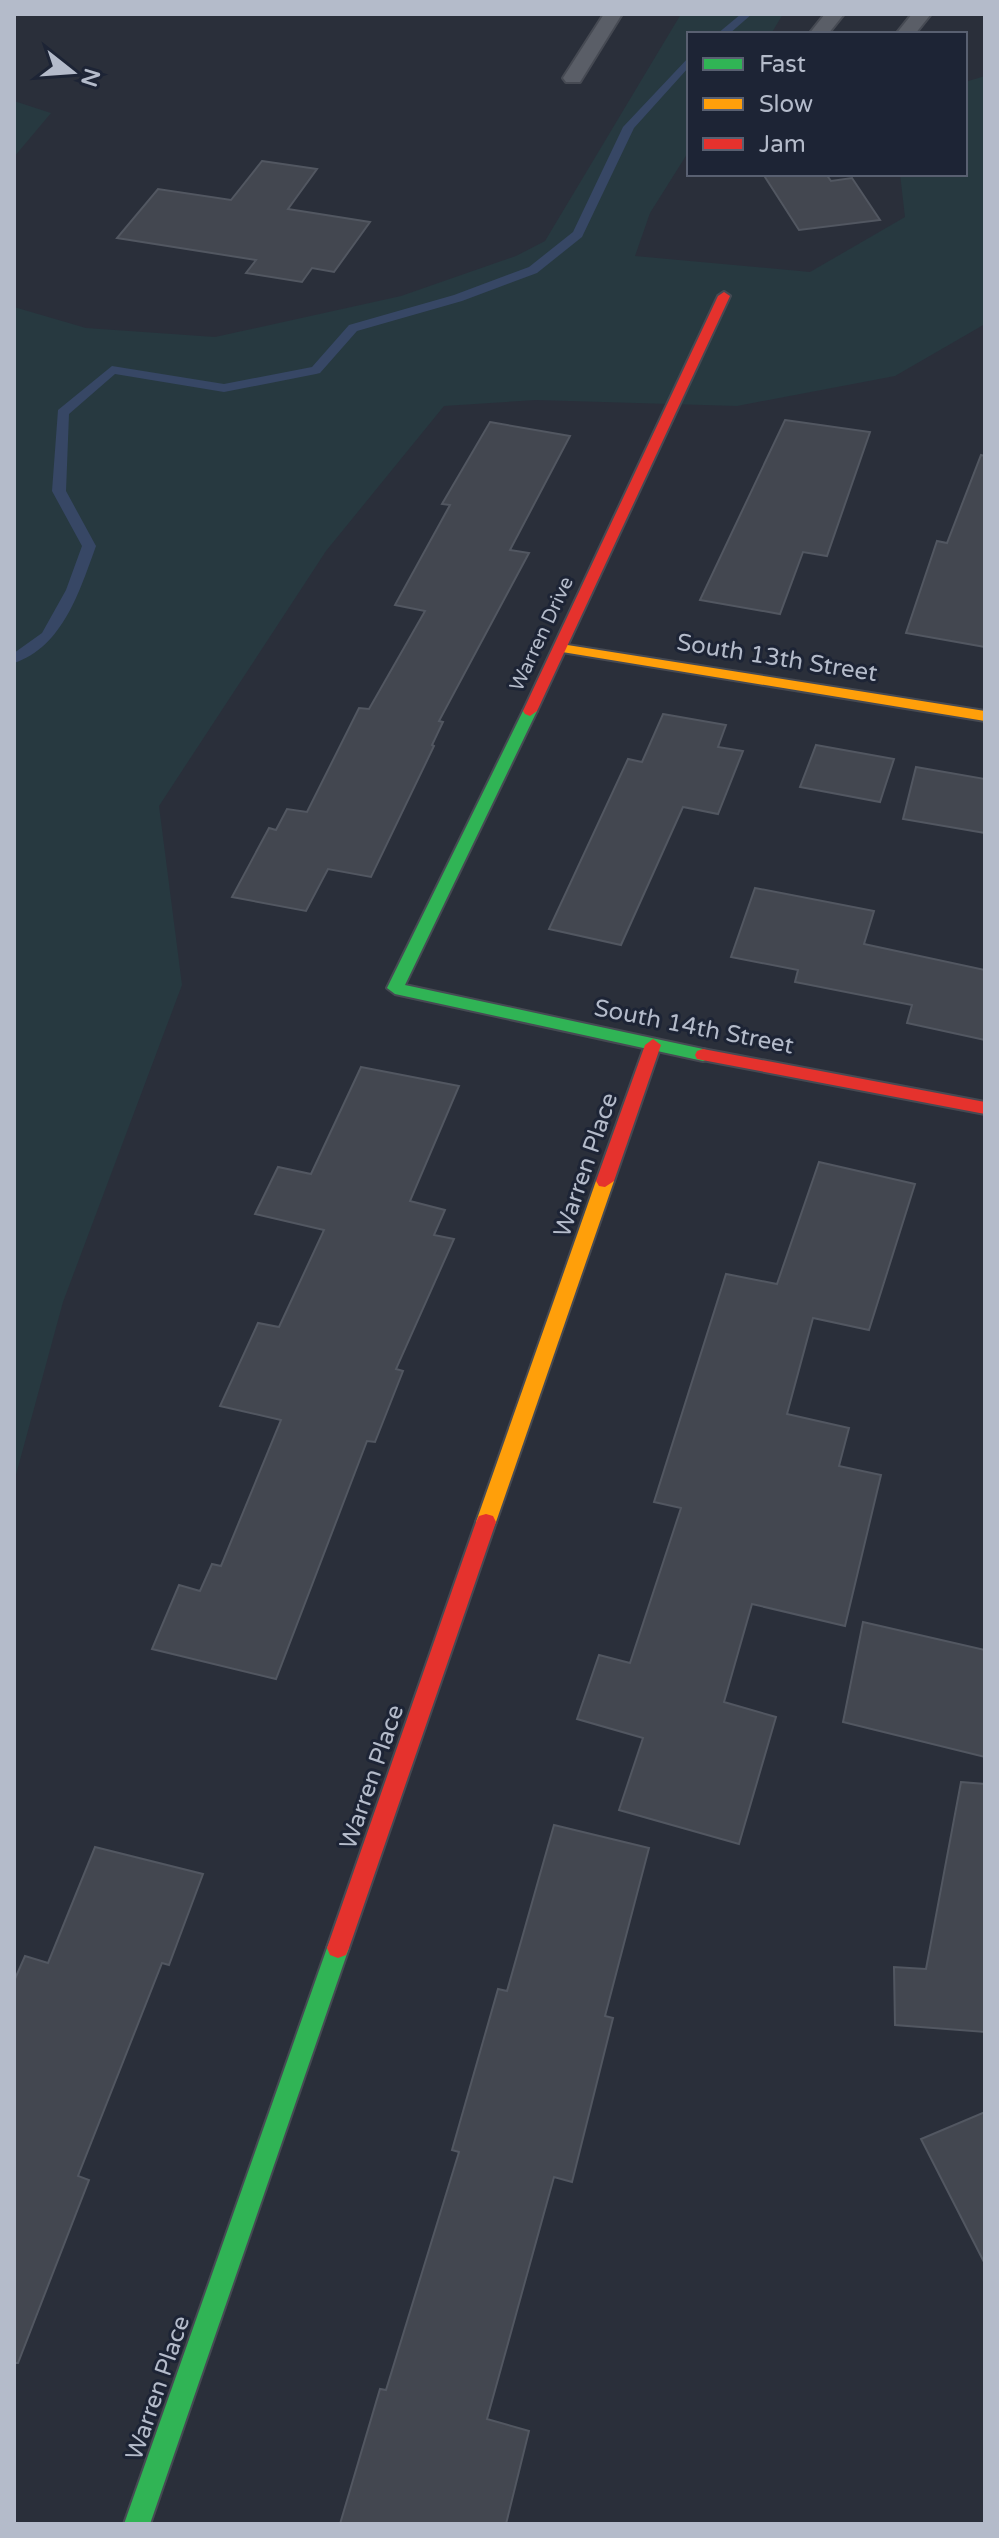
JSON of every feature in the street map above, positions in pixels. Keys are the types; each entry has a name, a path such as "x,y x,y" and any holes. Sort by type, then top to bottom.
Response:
{"street":[{"name":"Warren Drive","path":"395,988 561,648 724,296"},
{"name":"South 13th Street","path":"561,648 985,716"},
{"name":"South 14th Street","path":"395,988 653,1045 985,1108"},
{"name":"Warren Place","path":"137,2524 653,1045"}],"lane":[{"path":"573,78 613,14"},
{"path":"820,32 835,14"},
{"path":"907,32 922,14"}],"shaded area":[{"path":"681,14 783,14 772,32 687,32 687,154 650,213 635,256 810,272 905,217 900,176 967,176 967,81 985,76 985,324 895,376 737,406 536,400 444,406 326,551 159,806 182,985 63,1302 14,1482 14,307 86,328 215,337 401,296 516,256 545,241"},
{"path":"14,101 51,113 14,157"}],"building":[{"path":"262,161 317,169 288,209 370,222 334,272 312,268 302,282 246,273 256,260 117,238 158,189 231,200"},
{"path":"764,176 827,176 831,181 852,178 880,220 799,230"},
{"path":"785,420 870,432 827,556 803,552 780,614 700,600"},
{"path":"490,422 570,436 510,550 529,553 439,721 443,722 434,746 371,877 328,869 306,911 232,897 269,828 276,830 287,809 307,812 359,708 369,709 425,611 395,605 450,505 442,504"},
{"path":"981,455 985,456 985,647 906,633 937,541 947,543"},
{"path":"663,714 726,725 718,747 743,751 718,814 683,807 621,945 549,929 628,759 642,762"},
{"path":"816,745 894,759 880,802 800,787"},
{"path":"916,767 985,779 985,833 903,819"},
{"path":"755,888 874,911 864,944 985,970 985,1040 907,1023 912,1005 795,982 798,970 731,957"},
{"path":"361,1067 459,1086 410,1201 445,1210 434,1235 454,1239 396,1369 403,1371 375,1442 367,1441 276,1679 152,1649 179,1585 200,1591 212,1564 221,1566 281,1420 220,1406 258,1323 279,1327 324,1230 255,1214 278,1167 311,1174"},
{"path":"819,1162 915,1184 869,1330 813,1318 787,1414 849,1428 839,1466 881,1475 845,1626 752,1604 724,1702 776,1717 739,1844 619,1810 643,1738 577,1719 599,1655 630,1663 681,1508 654,1502 726,1274 777,1284"},
{"path":"863,1622 985,1650 985,1757 843,1722"},
{"path":"961,1782 985,1784 985,2032 895,2025 894,1967 926,1969"},
{"path":"554,1825 649,1848 605,2016 613,2018 572,2182 554,2177 487,2419 529,2431 506,2524 340,2524 380,2389 386,2390 459,2152 452,2150 498,1989 507,1991"},
{"path":"95,1847 203,1874 169,1965 162,1963 78,2176 89,2180 18,2363 14,2363 14,1981 25,1956 48,1963"},
{"path":"985,2112 985,2264 921,2139"}],"waterway":[{"path":"724,32 747,14"},
{"path":"14,659 48,636 73,590 89,546 59,491 63,413 112,370 224,388 316,370 353,328 458,298 533,270 578,234 629,127 687,62"}],"traffic: fast":[{"path":"530,711 395,988 703,1055"},
{"path":"137,2524 338,1948"}],"traffic: slow":[{"path":"561,648 985,716"},
{"path":"486,1522 605,1181"}],"traffic: jam":[{"path":"530,711 724,296"},
{"path":"605,1181 653,1045"},
{"path":"703,1055 985,1108"},
{"path":"338,1948 486,1522"}]}
